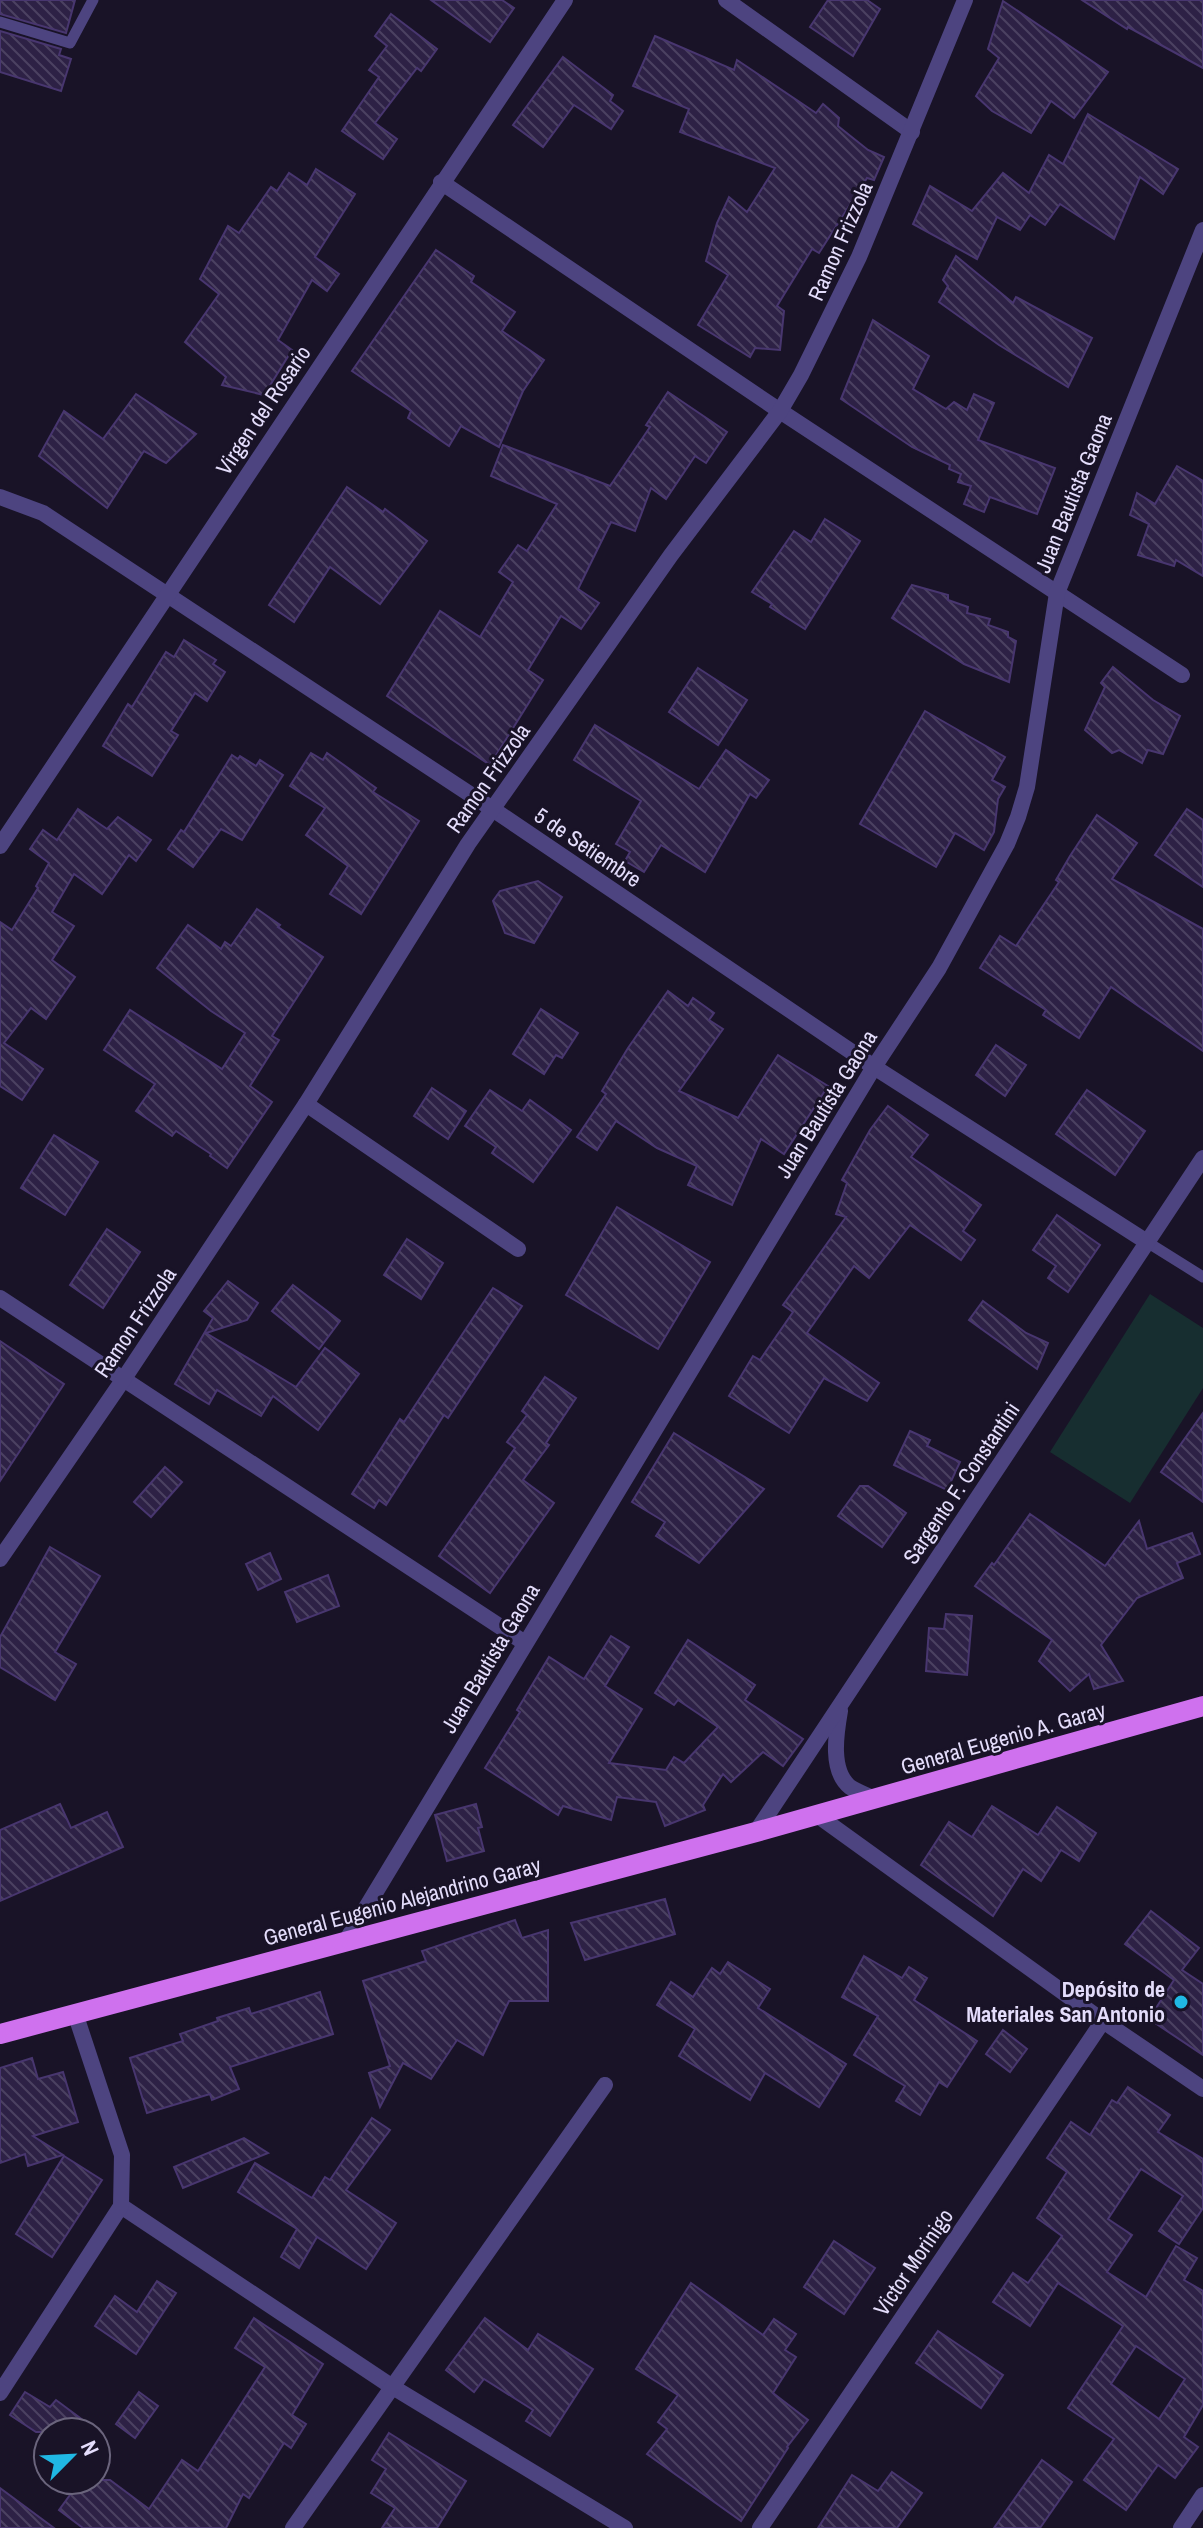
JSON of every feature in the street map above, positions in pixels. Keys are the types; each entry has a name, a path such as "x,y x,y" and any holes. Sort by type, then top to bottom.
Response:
{"main road":[{"name":"General Eugenio A. Garay","path":"817,1815 1203,1706"},
{"name":"General Eugenio Alejandrino Garay","path":"0,2034 817,1815"}],"street":[{"name":"Virgen del Rosario","path":"0,846 565,0"},
{"path":"726,0 912,132"},
{"name":"Ramon Frizzola","path":"0,1559 306,1104 468,844 600,655 780,411 859,257 965,0"},
{"path":"441,182 780,411 1182,675"},
{"name":"Juan Bautista Gaona","path":"346,1941 874,1067 939,968 1007,844 1027,787 1057,593 1203,230"},
{"name":"5 de Setiembre","path":"0,497 43,513 494,810 874,1067 1147,1242"},
{"path":"306,1104 518,1249"},
{"name":"Sargento F. Constantini","path":"756,1832 1203,1158"},
{"path":"0,1298 525,1643"},
{"path":"841,1705 836,1733 837,1759 842,1777 850,1787 874,1799"},
{"path":"817,1815 1103,2021 1203,2089"},
{"path":"0,2393 121,2206 122,2155 75,2013"},
{"name":"Victor Morinigo","path":"760,2528 1103,2021"},
{"path":"293,2528 605,2085"},
{"path":"121,2206 391,2386 625,2528"},
{"path":"1181,2528 1203,2495"}],"lane":[{"path":"0,22 70,43 93,0"},
{"path":"1147,1242 1203,1277"}],"green space":[{"path":"1150,1294 1203,1328 1203,1388 1130,1503 1050,1452"}],"building":[{"path":"0,0 75,0 66,33 0,14"},
{"path":"431,0 502,0 514,8 490,42"},
{"path":"828,0 867,0 880,9 853,56 810,27"},
{"path":"1082,0 1203,0 1203,68 1127,29"},
{"path":"1003,1 1108,72 1074,118 1051,101 1031,133 992,111 976,96 999,58 988,49"},
{"path":"391,14 437,49 421,71 417,68 375,123 397,139 383,159 342,131 379,77 369,70 387,46 375,36"},
{"path":"0,31 61,49 59,55 71,59 61,91 0,72"},
{"path":"655,36 734,70 737,60 816,113 823,104 839,118 838,126 868,150 884,157 874,180 867,178 819,253 812,249 777,306 784,311 780,350 755,348 750,357 698,325 728,275 706,261 717,223 729,197 747,212 775,168 680,132 689,109 633,86"},
{"path":"563,57 613,95 610,101 623,111 611,129 574,105 543,147 513,125"},
{"path":"1088,114 1178,169 1163,194 1140,177 1114,239 1060,204 1045,225 1030,215 1020,230 997,217 977,259 913,224 930,186 972,211 1003,173 1029,193 1049,155 1063,164"},
{"path":"316,169 355,194 315,257 339,274 327,291 312,280 278,340 292,350 264,395 222,385 226,377 185,342 219,294 200,279 228,226 239,233 271,187 277,191 289,173 307,185"},
{"path":"436,250 474,276 471,282 515,312 502,331 544,360 523,391 499,447 461,426 449,446 408,418 411,411 352,371"},
{"path":"956,256 1013,303 1016,297 1092,338 1068,387 999,345 939,302 948,286 943,280"},
{"path":"873,320 929,356 913,389 946,409 954,402 967,410 974,394 994,403 978,440 1055,468 1037,514 990,497 984,512 964,504 971,486 958,482 961,474 949,469 950,465 912,447 841,399"},
{"path":"668,392 727,432 706,463 695,456 666,499 651,488 635,531 611,522 578,589 599,603 581,629 561,616 528,670 543,680 490,765 387,696 440,611 480,637 513,582 499,572 518,545 527,551 557,504 491,476 503,445 610,486 650,427 646,425"},
{"path":"136,394 196,434 166,463 144,451 107,508 39,456 64,411 103,439"},
{"path":"1177,466 1203,481 1203,576 1176,560 1174,566 1138,555 1149,524 1130,515 1137,493 1155,504"},
{"path":"347,487 383,512 385,509 427,541 380,604 330,567 294,622 269,605"},
{"path":"825,519 860,541 805,629 752,592 794,531 811,542"},
{"path":"912,585 948,595 948,600 968,607 967,613 990,619 988,625 1008,632 1008,637 1016,641 1009,682 964,664 892,618"},
{"path":"184,640 216,660 213,664 225,672 207,701 195,693 171,731 178,735 152,776 103,746 128,704 132,707 166,652 174,657"},
{"path":"1113,667 1153,700 1180,716 1163,754 1148,750 1142,763 1119,750 1112,753 1085,730 1105,687 1101,683"},
{"path":"698,668 747,700 718,745 669,712"},
{"path":"925,711 1005,757 992,780 1005,787 998,799 994,832 984,850 955,833 936,867 860,824"},
{"path":"595,725 699,789 726,750 769,780 756,798 750,794 705,872 661,845 644,872 625,861 630,852 616,844 641,801 574,760"},
{"path":"311,753 323,760 327,753 376,788 373,792 419,821 361,914 330,894 348,866 306,835 325,808 290,786"},
{"path":"232,755 238,759 240,756 256,766 260,760 283,775 242,840 221,829 193,867 168,849 181,830 184,832"},
{"path":"78,809 107,829 118,817 151,840 136,861 129,855 102,894 74,874 52,912 74,926 52,960 75,977 46,1019 31,1008 4,1043 43,1069 22,1100 0,1086 0,922 12,930 38,888 36,886 49,863 30,849 43,830 57,840"},
{"path":"1187,809 1203,820 1203,887 1155,855"},
{"path":"1097,815 1137,843 1112,879 1203,929 1203,1051 1111,987 1079,1038 1043,1015 1046,1010 980,968 1000,936 1016,946 1059,882 1056,880"},
{"path":"538,881 562,897 534,943 505,933 493,901 500,891"},
{"path":"257,909 323,957 272,1036 279,1040 250,1086 272,1102 227,1168 176,1131 172,1136 136,1111 155,1084 104,1050 130,1010 222,1069 245,1033 211,1011 157,968 188,925 221,949 225,942 231,946"},
{"path":"668,991 688,1006 693,998 714,1013 709,1020 723,1029 679,1091 738,1118 778,1055 828,1086 784,1154 761,1139 732,1205 688,1185 697,1166 657,1148 616,1121 597,1150 577,1137 606,1094 602,1091 628,1048"},
{"path":"541,1009 578,1033 562,1058 556,1055 544,1074 513,1054"},
{"path":"996,1045 1026,1065 1005,1096 976,1075"},
{"path":"432,1088 466,1111 448,1139 414,1116"},
{"path":"490,1090 522,1111 530,1100 571,1130 533,1182 492,1153 496,1147 465,1126"},
{"path":"1087,1090 1145,1131 1115,1175 1056,1134"},
{"path":"888,1106 928,1135 911,1157 981,1205 963,1231 975,1240 961,1260 910,1225 869,1278 854,1266 807,1333 879,1383 867,1401 824,1378 789,1433 729,1396 753,1356 760,1360 793,1312 783,1305 846,1217 836,1214 847,1183 842,1180 870,1130"},
{"path":"54,1135 98,1162 65,1215 21,1188"},
{"path":"617,1207 710,1262 658,1349 566,1295"},
{"path":"1057,1215 1100,1245 1068,1292 1048,1278 1056,1266 1033,1250"},
{"path":"107,1229 140,1252 103,1308 70,1285"},
{"path":"407,1239 443,1263 421,1299 384,1275"},
{"path":"228,1281 258,1303 247,1320 206,1333 296,1387 325,1348 359,1374 318,1430 273,1396 261,1416 217,1390 209,1404 175,1384 213,1318 204,1311"},
{"path":"293,1285 340,1321 319,1349 272,1311"},
{"path":"493,1288 522,1306 448,1418 444,1415 386,1505 379,1500 374,1508 352,1494 400,1419 404,1422"},
{"path":"983,1301 1026,1333 1048,1343 1037,1369 969,1320"},
{"path":"0,1341 64,1384 0,1481"},
{"path":"545,1377 576,1398 546,1443 549,1445 523,1480 554,1503 490,1593 439,1556 515,1448 507,1442 527,1415 522,1411"},
{"path":"1203,1413 1203,1502 1161,1472"},
{"path":"910,1431 930,1440 927,1446 960,1462 947,1490 894,1465"},
{"path":"674,1433 764,1489 699,1563 656,1536 665,1522 632,1502"},
{"path":"165,1467 182,1482 151,1517 134,1502"},
{"path":"860,1486 868,1486 906,1513 882,1547 838,1516"},
{"path":"1030,1514 1105,1566 1139,1521 1147,1549 1192,1533 1200,1554 1177,1563 1183,1578 1137,1598 1101,1645 1123,1681 1094,1689 1089,1674 1070,1691 1039,1661 1052,1640 975,1586"},
{"path":"50,1547 100,1576 55,1652 76,1664 55,1700 0,1667 0,1637"},
{"path":"270,1553 281,1579 258,1590 246,1564"},
{"path":"328,1575 339,1606 297,1622 285,1592"},
{"path":"946,1614 972,1616 967,1675 926,1671 929,1628 944,1629"},
{"path":"611,1636 629,1647 605,1686 642,1709 609,1763 666,1770 674,1757 684,1763 718,1727 678,1700 674,1705 655,1693 688,1640 755,1685 745,1700 803,1739 783,1766 763,1752 731,1782 723,1774 703,1805 705,1810 665,1826 656,1802 617,1797 611,1820 563,1806 558,1815 485,1768 549,1657 584,1679"},
{"path":"60,1804 71,1828 107,1812 123,1847 0,1901 0,1830"},
{"path":"476,1804 484,1851 447,1861 435,1815"},
{"path":"992,1806 1038,1835 1057,1807 1096,1833 1079,1861 1061,1850 1041,1881 1023,1869 993,1916 921,1865 949,1822 972,1837"},
{"path":"665,1899 675,1934 585,1960 571,1923"},
{"path":"1151,1911 1199,1948 1182,1970 1203,1984 1203,2055 1149,2019 1174,1980 1125,1944"},
{"path":"515,1920 522,1938 548,1930 548,2001 509,2001 483,2055 457,2040 431,2079 403,2063 380,2107 369,2073 390,2066 363,1981 426,1961 422,1951"},
{"path":"864,1956 902,1978 909,1967 927,1978 914,2000 977,2041 947,2087 939,2082 920,2115 896,2101 905,2086 854,2055 878,2016 842,1997"},
{"path":"728,1962 770,1989 758,2008 846,2064 819,2107 765,2073 750,2100 679,2056 695,2029 657,2005 671,1982 693,1997 712,1968 720,1974"},
{"path":"320,1992 333,2034 230,2067 239,2089 212,2100 210,2094 147,2113 130,2058 183,2041 180,2034 218,2021 217,2018 249,2008 251,2014"},
{"path":"1003,2030 1027,2049 1010,2072 986,2054"},
{"path":"32,2058 38,2079 63,2072 78,2122 33,2136 63,2155 28,2166 25,2154 0,2163 0,2068"},
{"path":"1128,2087 1170,2115 1158,2132 1203,2159 1203,2208 1179,2244 1159,2231 1183,2196 1141,2169 1108,2219 1132,2235 1107,2272 1146,2297 1176,2246 1197,2258 1184,2280 1203,2291 1203,2405 1184,2437 1198,2447 1175,2478 1158,2465 1126,2510 1084,2480 1114,2439 1068,2408 1123,2326 1058,2283 1030,2326 993,2302 1013,2273 1028,2283 1062,2236 1037,2218 1067,2172 1047,2158 1071,2122 1090,2135 1112,2100 1117,2103","holes":["1136,2346 1185,2379 1159,2419 1111,2384"]},
{"path":"372,2118 390,2130 346,2190 396,2223 366,2269 317,2237 299,2268 281,2257 297,2229 238,2192 255,2163 312,2198 325,2177 330,2180"},
{"path":"244,2138 268,2153 183,2188 174,2167"},
{"path":"64,2156 102,2180 52,2257 16,2234"},
{"path":"834,2241 875,2268 844,2314 804,2287"},
{"path":"157,2281 176,2293 136,2354 95,2326 115,2296 137,2312"},
{"path":"691,2283 763,2335 774,2319 796,2334 785,2350 796,2357 773,2393 808,2420 787,2447 741,2521 647,2454 667,2429 658,2422 678,2395 636,2369"},
{"path":"254,2318 323,2364 292,2415 306,2424 291,2448 284,2443 249,2498 243,2494 226,2528 83,2528 59,2510 69,2496 112,2496 112,2481 149,2509 182,2460 198,2471 265,2367 235,2348"},
{"path":"485,2318 528,2350 538,2334 593,2369 550,2436 526,2421 533,2410 484,2379 474,2392 446,2370"},
{"path":"938,2331 1003,2375 981,2408 916,2363"},
{"path":"25,2392 50,2407 56,2400 78,2416 32,2416 32,2429 10,2415"},
{"path":"139,2392 158,2406 135,2438 116,2424"},
{"path":"389,2433 466,2481 437,2528 382,2528 395,2508 371,2493 386,2469 372,2460"},
{"path":"1042,2460 1072,2482 1040,2528 994,2528"},
{"path":"892,2472 922,2493 897,2528 818,2528 852,2475 878,2491"},
{"path":"0,2488 54,2528 0,2528"}],"place":[{"name":"Depósito de Materiales San Antonio","path":"1181,2002"}]}
